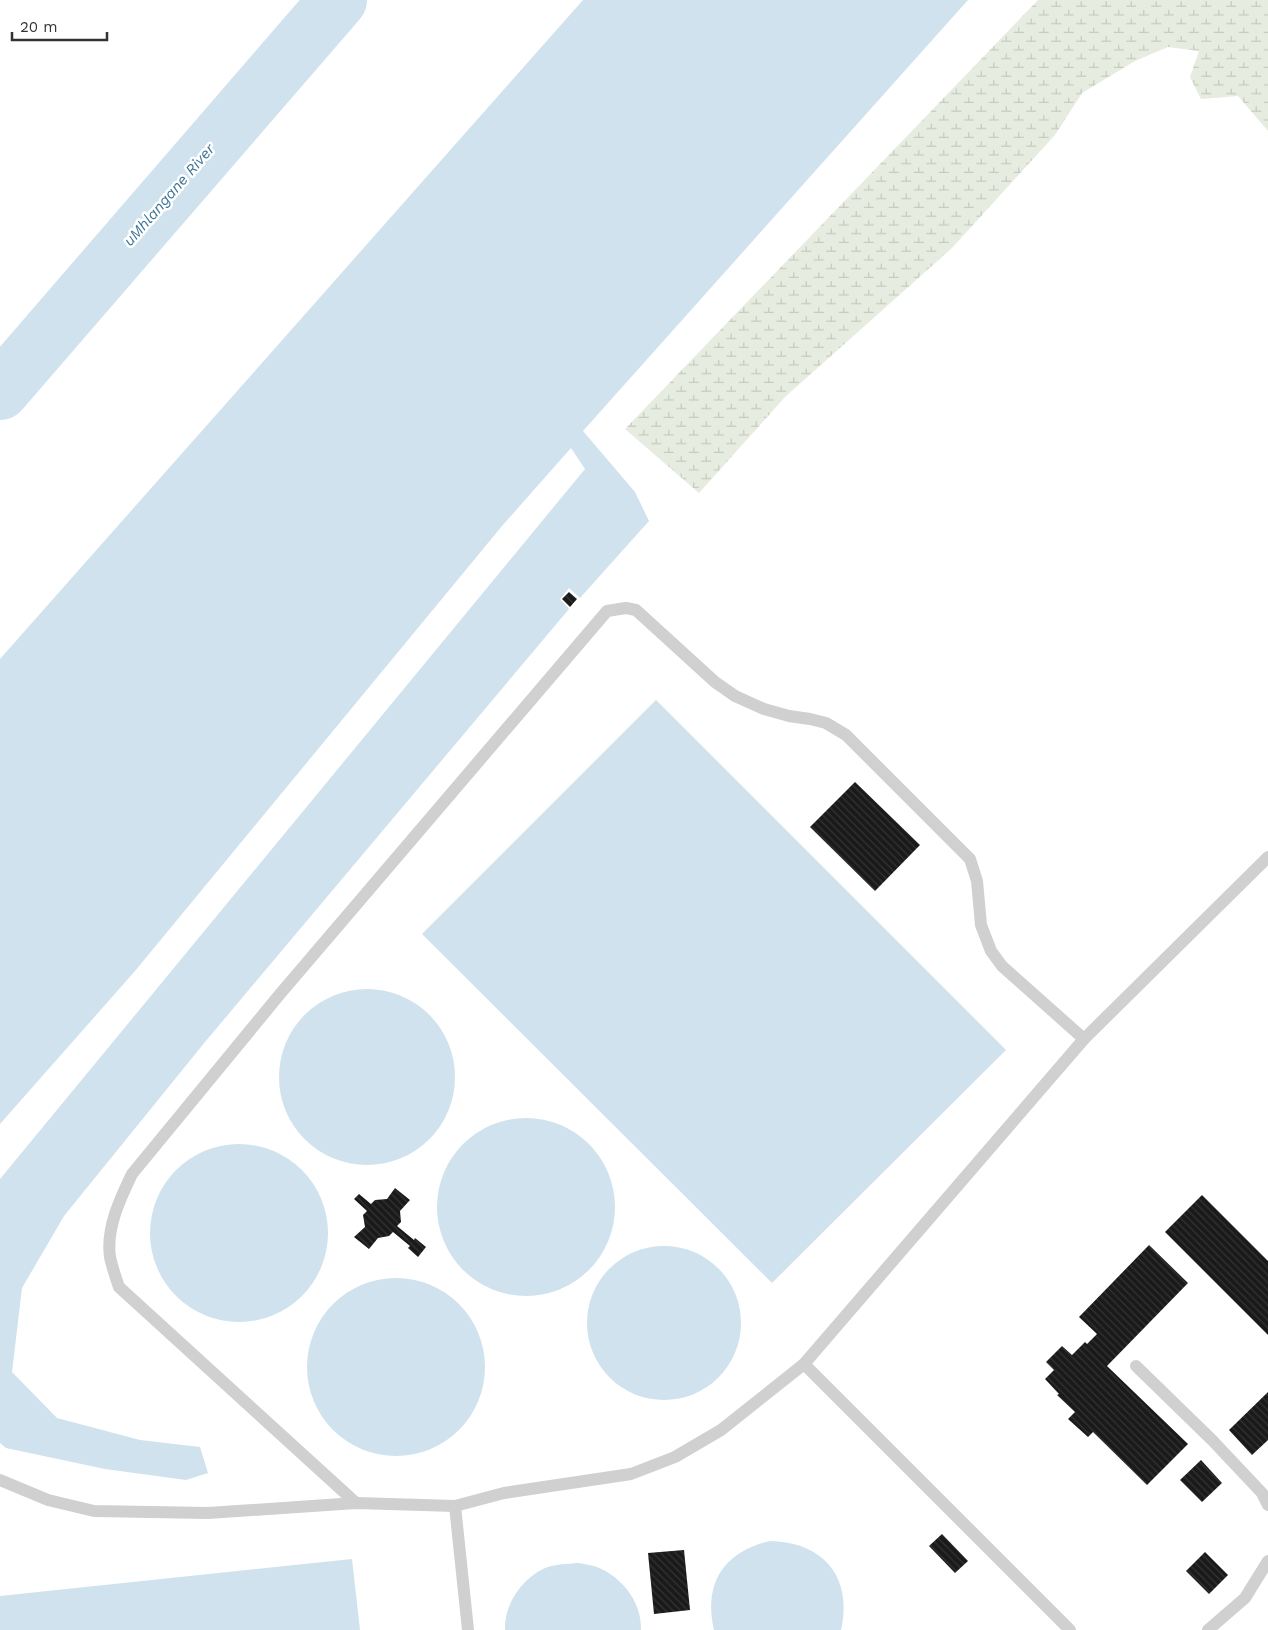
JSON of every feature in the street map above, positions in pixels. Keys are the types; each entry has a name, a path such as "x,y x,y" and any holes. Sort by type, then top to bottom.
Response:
{"lane":[{"path":"356,1503 119,1287 110,1257 111,1228 120,1200 132,1174 280,994 607,611 626,608 636,610 715,682 735,696 789,716 810,718 826,723 846,735 970,859 977,881 981,925 991,951 1002,966 1084,1038"},
{"path":"0,1480 48,1500 94,1511 208,1513 356,1503 455,1506 504,1493 631,1474 675,1457 721,1430 804,1364 1084,1038 1268,857"},
{"path":"804,1364 1070,1630"},
{"path":"1136,1366 1212,1440 1262,1493 1268,1505"},
{"path":"455,1506 468,1630"},
{"path":"1208,1630 1245,1598 1268,1561"}],"green space":[{"path":"1038,0 1268,0 1268,131 1238,96 1201,99 1190,77 1199,51 1168,47 1135,61 1082,93 1055,135 952,248 785,397 699,493 625,429"}],"water":[{"path":"583,0 968,0 583,431 635,492 649,521 580,598 569,588 560,599 569,609 205,1042 64,1216 22,1288 12,1372 57,1418 140,1440 200,1447 208,1473 186,1480 105,1469 6,1448 0,1443 0,1179 585,469 571,448 502,526 135,971 0,1124 0,659"},
{"path":"656,700 1006,1050 772,1283 422,934"},
{"path":"358,989 376,989 401,995 416,1003 430,1014 441,1028 449,1043 454,1060 454,1094 449,1111 441,1126 430,1140 416,1151 393,1162 376,1165 358,1165 333,1159 318,1151 304,1140 293,1126 282,1103 279,1086 279,1068 285,1043 293,1028 304,1014 318,1003 341,992"},
{"path":"526,1118 560,1125 575,1133 589,1144 600,1158 608,1173 615,1207 608,1241 600,1256 589,1270 575,1281 560,1289 526,1296 492,1289 477,1281 463,1270 452,1256 444,1241 437,1207 444,1173 452,1158 463,1144 477,1133 492,1125"},
{"path":"230,1144 248,1144 265,1147 281,1154 296,1164 308,1176 318,1191 325,1207 328,1233 327,1250 322,1267 308,1290 296,1302 281,1312 265,1319 248,1322 230,1322 213,1319 197,1312 182,1302 170,1290 160,1275 153,1259 150,1242 150,1224 153,1207 160,1191 170,1176 182,1164 197,1154 213,1147"},
{"path":"664,1246 693,1252 707,1259 718,1269 728,1280 735,1294 741,1323 735,1352 728,1366 718,1377 707,1387 693,1394 664,1400 635,1394 621,1387 610,1377 600,1366 593,1352 587,1323 593,1294 600,1280 610,1269 621,1259 635,1252"},
{"path":"387,1278 405,1278 438,1288 453,1298 465,1310 475,1325 481,1341 485,1367 481,1393 475,1409 465,1424 453,1436 438,1446 422,1452 405,1456 387,1456 354,1446 339,1436 327,1424 317,1409 311,1393 307,1376 307,1358 317,1325 327,1310 339,1298 354,1288 370,1282"},
{"path":"770,1541 789,1543 805,1548 819,1556 830,1566 838,1579 842,1594 844,1611 841,1630 714,1630 711,1613 712,1598 715,1584 721,1572 740,1553"},
{"path":"352,1559 360,1630 0,1630 0,1596"},
{"path":"578,1563 606,1571 622,1584 634,1600 638,1610 641,1630 505,1630 507,1611 515,1594 528,1580 547,1567"}],"building":[{"path":"569,592 577,599 570,607 562,599"},
{"path":"855,782 920,845 875,891 810,827"},
{"path":"395,1188 410,1200 400,1211 401,1222 397,1226 426,1247 418,1257 408,1248 410,1246 393,1232 389,1236 378,1238 369,1249 354,1237 365,1227 363,1215 367,1211 354,1199 359,1194 371,1204 375,1200 387,1199"},
{"path":"1202,1195 1268,1261 1268,1335 1165,1232"},
{"path":"1149,1245 1188,1283 1107,1366 1188,1444 1147,1485 1093,1432 1088,1437 1068,1419 1075,1412 1057,1395 1059,1394 1045,1379 1054,1370 1046,1362 1062,1346 1072,1355 1085,1342 1087,1344 1097,1334 1079,1317"},
{"path":"1268,1392 1268,1440 1252,1455 1229,1430"},
{"path":"1201,1460 1222,1483 1202,1502 1180,1480"},
{"path":"942,1534 968,1561 955,1573 929,1546"},
{"path":"684,1550 690,1610 654,1614 648,1553"},
{"path":"1205,1552 1228,1575 1209,1594 1186,1571"}],"waterway":[{"name":"uMhlangane River","path":"0,391 338,0"}]}
